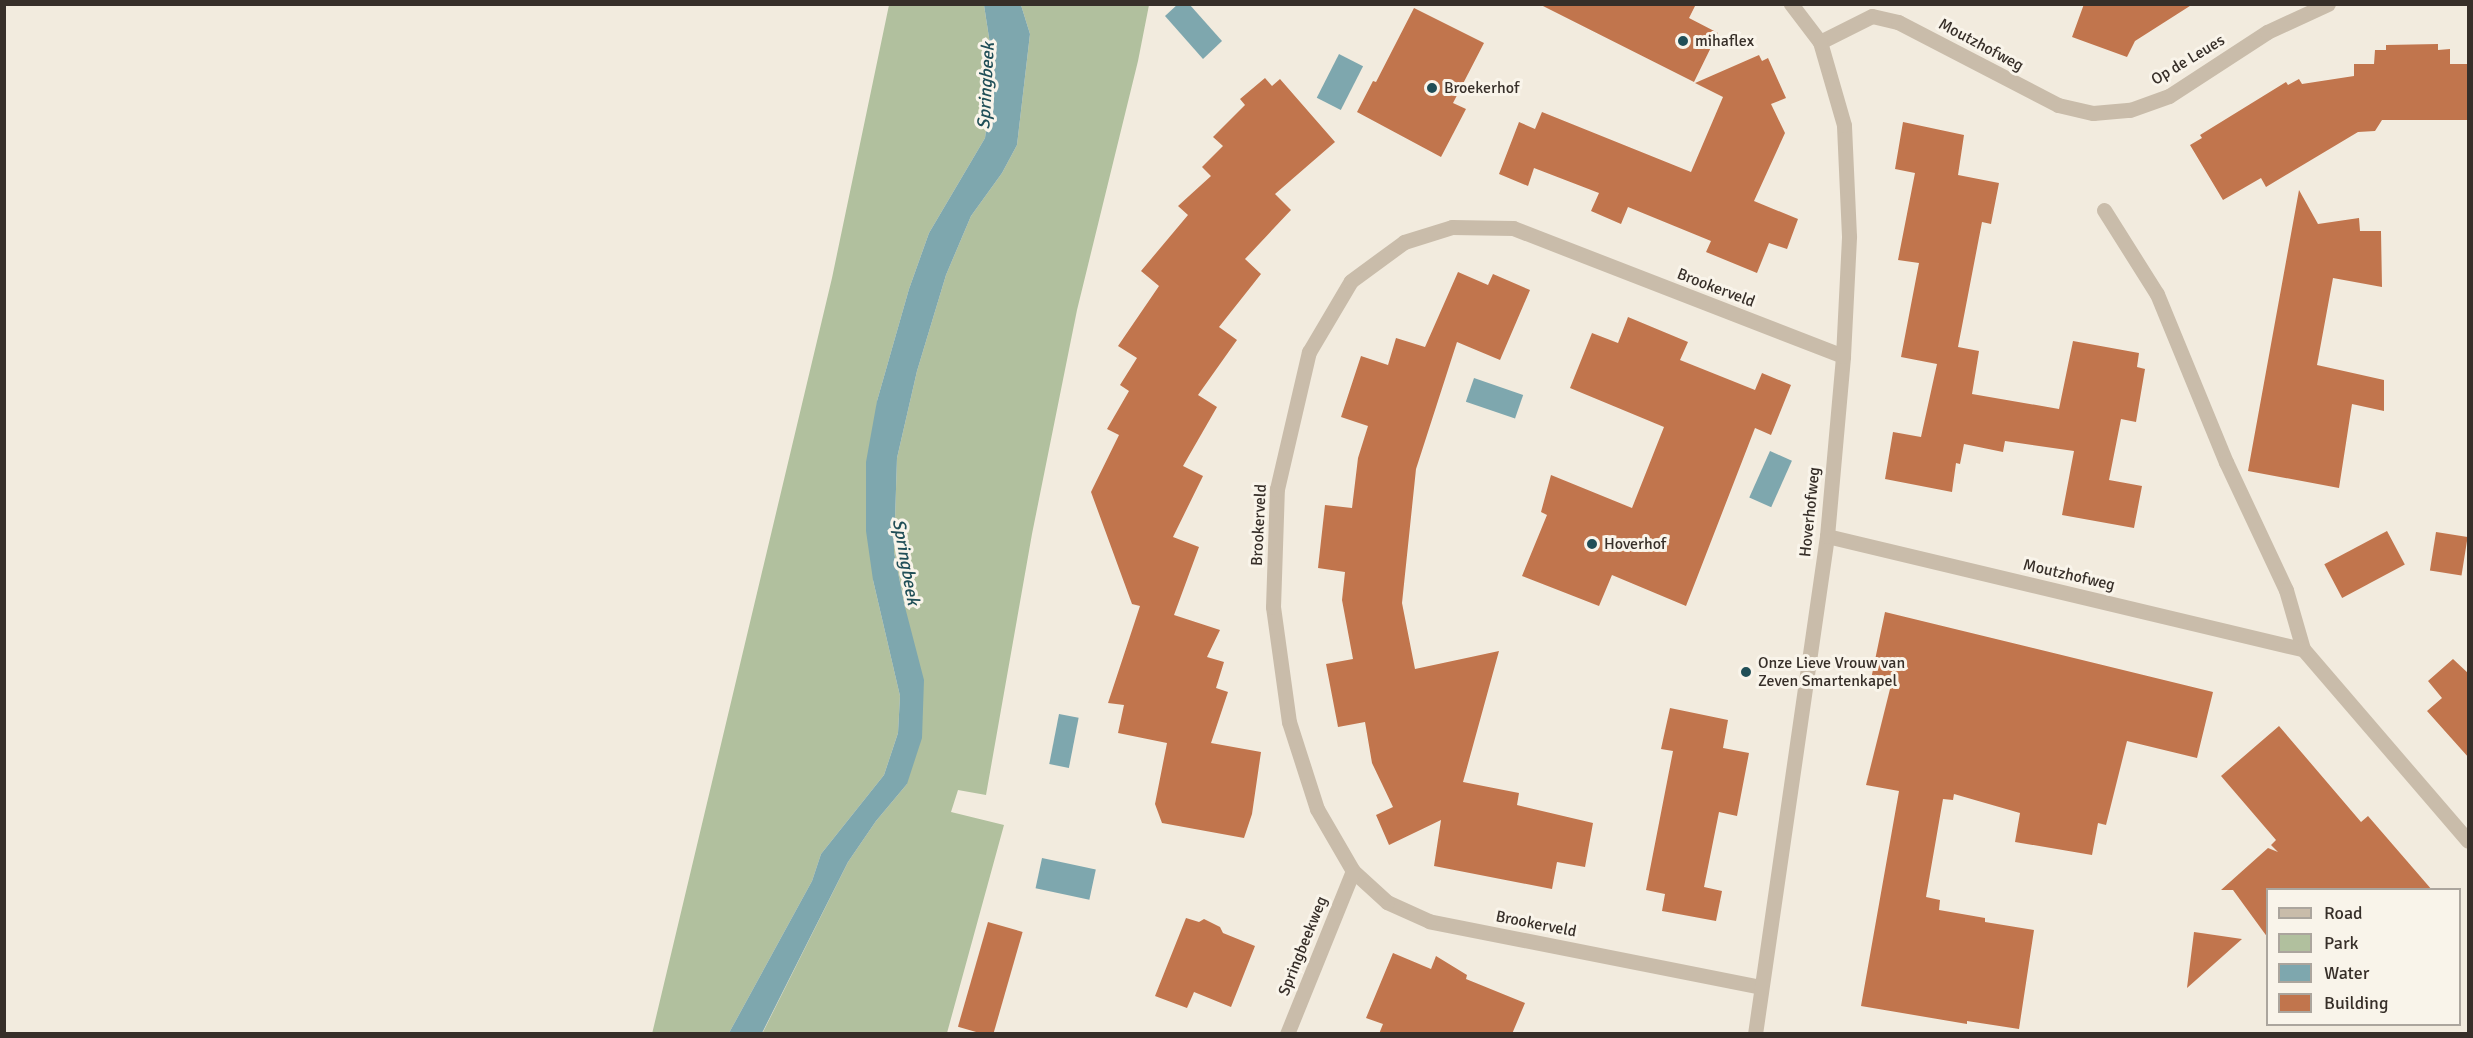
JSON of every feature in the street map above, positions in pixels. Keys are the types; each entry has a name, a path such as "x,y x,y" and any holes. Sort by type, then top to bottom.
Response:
{"street":[{"name":"Hoverhofweg","path":"1755,1034 1827,536 1843,356 1849,236 1844,124 1820,42 1791,4"},
{"name":"Op de Leues","path":"2058,105 2093,112 2130,110 2169,96 2267,32 2328,4"},
{"name":"Moutzhofweg","path":"1820,42 1872,16 1898,22 2058,105"},
{"path":"2104,210 2157,294 2226,462 2286,590 2304,649 2469,842"},
{"name":"Brookerveld","path":"1761,987 1429,921 1387,902 1353,872 1317,809 1289,722 1273,607 1277,489 1309,352 1351,281 1404,242 1452,227 1513,228 1843,356"},
{"name":"Moutzhofweg","path":"1827,536 2304,649"},
{"name":"Springbeekweg","path":"1287,1034 1353,872"}],"green space":[{"path":"889,5 984,5 994,70 985,138 929,233 909,289 877,401 873,580 900,696 898,733 884,775 821,854 812,881 729,1033 652,1034 832,278"},
{"path":"1021,5 1149,5 1138,61 1077,310 1032,534 986,795 958,790 951,812 1004,825 947,1033 762,1034 848,862 876,821 907,784 905,607 894,552 897,458 917,371 946,275 971,216 1002,173 1017,145 1030,34"}],"water":[{"path":"1178,4 1190,5 1222,41 1203,59 1165,16"},
{"path":"984,5 1021,5 1030,34 1017,145 1002,173 971,216 946,275 917,371 897,458 894,552 905,607 924,680 922,738 907,784 876,821 848,862 762,1033 729,1033 812,881 821,854 884,775 898,733 900,696 873,580 866,531 866,462 877,401 909,289 929,233 985,138 994,70"},
{"path":"1339,54 1363,66 1341,110 1317,98"},
{"path":"1474,378 1523,395 1515,419 1466,402"},
{"path":"1770,451 1792,461 1771,507 1749,498"},
{"path":"1059,714 1079,718 1069,768 1049,764"},
{"path":"1042,858 1096,869 1089,900 1036,888"}],"building":[{"path":"1539,4 1696,4 1689,18 1718,33 1694,82"},
{"path":"2084,4 2193,4 2135,41 2127,57 2072,37"},
{"name":"Broekerhof","path":"1414,8 1484,43 1453,103 1466,109 1441,157 1357,112 1373,81 1376,82"},
{"path":"2438,44 2438,50 2450,49 2450,64 2469,64 2469,120 2382,120 2375,131 2358,132 2266,187 2261,178 2223,200 2190,145 2202,138 2200,135 2286,82 2288,85 2299,79 2302,84 2354,76 2354,64 2374,64 2375,50 2386,50 2386,45"},
{"path":"1759,55 1762,61 1768,58 1786,98 1771,104 1785,133 1754,201 1798,219 1787,249 1769,243 1757,273 1706,252 1711,241 1628,207 1621,224 1591,211 1599,193 1534,168 1528,186 1499,174 1519,122 1535,129 1542,112 1691,172 1723,97 1695,83"},
{"path":"1265,78 1272,86 1280,79 1335,142 1275,194 1291,210 1245,259 1261,274 1219,327 1237,340 1198,395 1217,407 1183,466 1203,476 1173,537 1199,547 1174,615 1220,630 1207,657 1224,662 1216,688 1228,692 1211,743 1261,752 1252,814 1244,838 1162,823 1155,804 1167,743 1118,733 1124,705 1108,703 1140,606 1132,604 1091,492 1119,435 1107,429 1129,391 1120,385 1137,358 1118,346 1159,286 1141,271 1188,215 1178,206 1211,176 1202,167 1223,146 1213,137 1245,105 1240,99"},
{"path":"1903,122 1964,135 1958,175 1999,183 1991,224 1982,222 1958,347 1979,351 1972,394 2059,409 2073,341 2139,353 2137,367 2145,369 2136,422 2121,419 2109,480 2142,486 2134,528 2062,515 2074,451 2005,441 2003,452 1964,444 1960,464 1956,463 1952,492 1885,479 1893,432 1921,437 1937,364 1901,357 1919,263 1898,260 1915,173 1895,169"},
{"path":"2299,190 2318,224 2359,218 2360,231 2381,231 2382,287 2333,278 2317,365 2384,380 2384,411 2352,404 2339,488 2248,471"},
{"path":"1458,272 1488,285 1493,274 1530,290 1500,360 1457,342 1416,469 1402,603 1415,669 1499,651 1463,782 1519,793 1517,805 1593,823 1585,867 1557,862 1552,889 1434,866 1441,820 1389,845 1376,815 1393,807 1372,763 1365,722 1338,727 1326,664 1353,659 1342,600 1345,572 1318,568 1325,505 1352,508 1358,458 1368,426 1341,417 1361,356 1388,365 1396,338 1425,347"},
{"path":"1628,317 1688,342 1680,360 1755,390 1762,373 1791,385 1771,435 1755,428 1686,606 1612,575 1599,606 1522,576 1547,515 1541,512 1551,475 1632,508 1664,427 1570,388 1592,333 1618,343"},
{"path":"2387,531 2405,565 2342,598 2324,564"},
{"path":"2436,532 2468,537 2462,576 2430,571"},
{"path":"1885,612 2213,692 2197,758 2127,741 2106,825 2098,823 2092,855 2015,842 2020,813 1954,794 1953,800 1943,799 1926,897 1940,900 1939,910 1985,918 1985,922 2034,930 2019,1029 1967,1021 1967,1024 1861,1006 1899,791 1866,785 1890,689 1870,684"},
{"path":"2453,659 2469,674 2469,758 2427,711 2442,698 2428,681"},
{"path":"1670,708 1728,720 1723,748 1749,753 1737,816 1719,812 1704,887 1722,891 1716,921 1662,911 1665,894 1646,890 1673,751 1661,749"},
{"path":"2279,726 2361,822 2368,816 2430,888 2266,888 2266,935 2233,890 2221,890 2268,848 2278,852 2271,845 2276,840 2221,776"},
{"path":"1186,918 1199,922 1204,919 1220,927 1223,933 1255,946 1231,1007 1194,992 1187,1008 1155,996"},
{"path":"988,922 1023,932 993,1034 983,1034 958,1027"},
{"path":"2194,932 2242,939 2187,988"},
{"path":"1393,953 1431,969 1436,956 1467,975 1466,979 1525,1003 1512,1034 1379,1034 1383,1024 1366,1018"}],"place":[{"name":"mihaflex","path":"1683,41"},
{"name":"Broekerhof","path":"1432,88"},
{"name":"Hoverhof","path":"1592,544"},
{"name":"Onze Lieve Vrouw van Zeven Smartenkapel","path":"1746,672"}],"water label":[{"name":"Springbeek","path":"986,86"},
{"name":"Springbeek","path":"906,562"}]}
